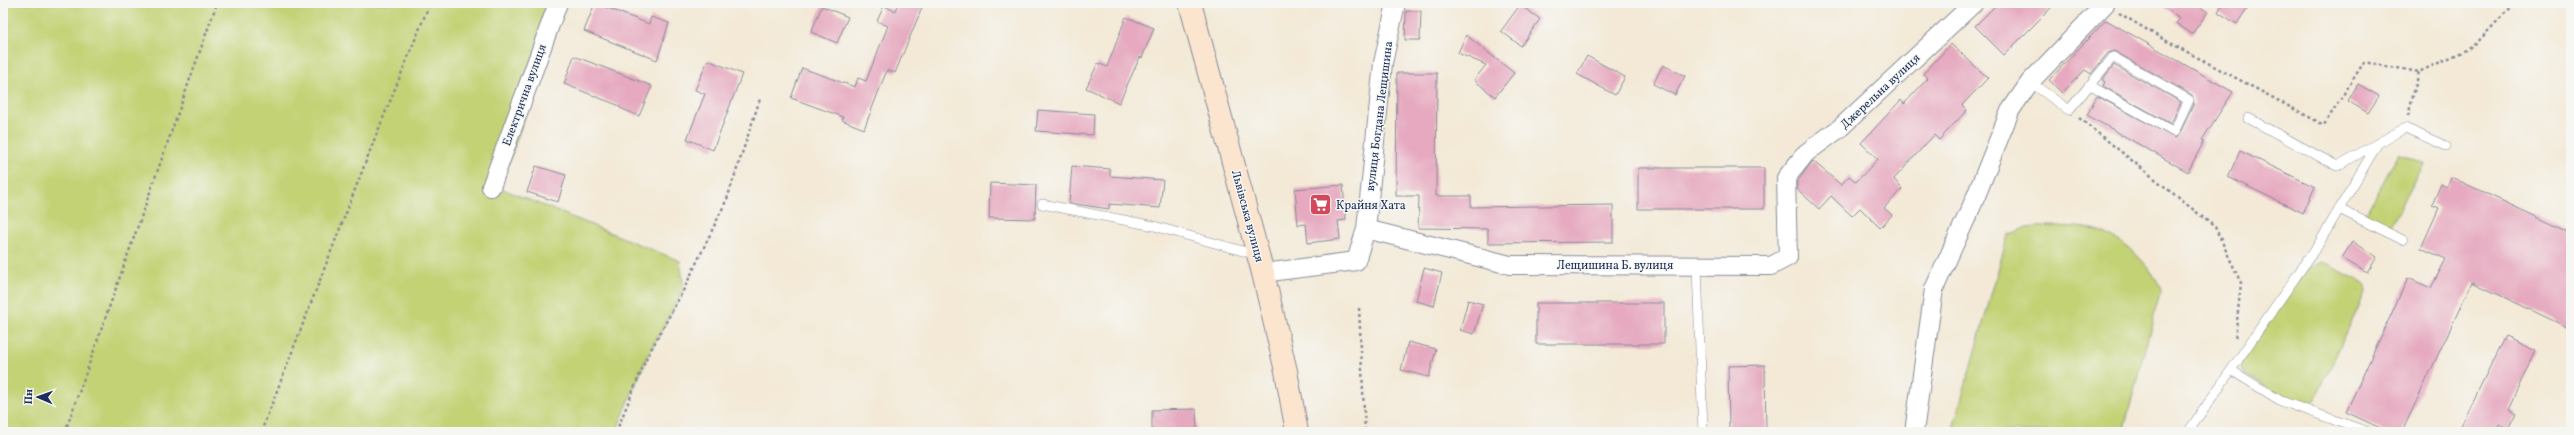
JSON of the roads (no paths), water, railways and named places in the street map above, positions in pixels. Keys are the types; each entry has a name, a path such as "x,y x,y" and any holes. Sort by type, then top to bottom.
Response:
{"main road":[{"name":"Львівська вулиця","path":"1190,3 1261,264 1286,371 1297,432"}],"street":[{"name":"Електрична вулиця","path":"491,187 558,3"},
{"name":"вулиця Богдана Лещишина","path":"1366,229 1383,63 1396,3"},
{"name":"Джерельна вулиця","path":"1786,178 1806,153 1840,128 1974,3"},
{"path":"1914,432 1934,289 1974,201 2010,112 2030,82 2104,4"},
{"name":"Лещишина Б. вулиця","path":"1366,229 1510,265 1771,266 1788,257 1786,178"},
{"path":"1261,264 1356,261 1366,229"}],"lane":[{"path":"2030,82 2069,110 2113,57 2189,100 2174,132 2090,85"},
{"path":"2248,118 2337,166 2405,128 2446,146"},
{"path":"2188,432 2318,245 2378,143"},
{"path":"1042,204 1154,226 1261,264"},
{"path":"2339,209 2403,240"},
{"path":"1697,266 1703,432"},
{"path":"2231,370 2281,401 2368,432"}],"place":[{"name":"Крайня Хата","path":"1320,205"}]}
